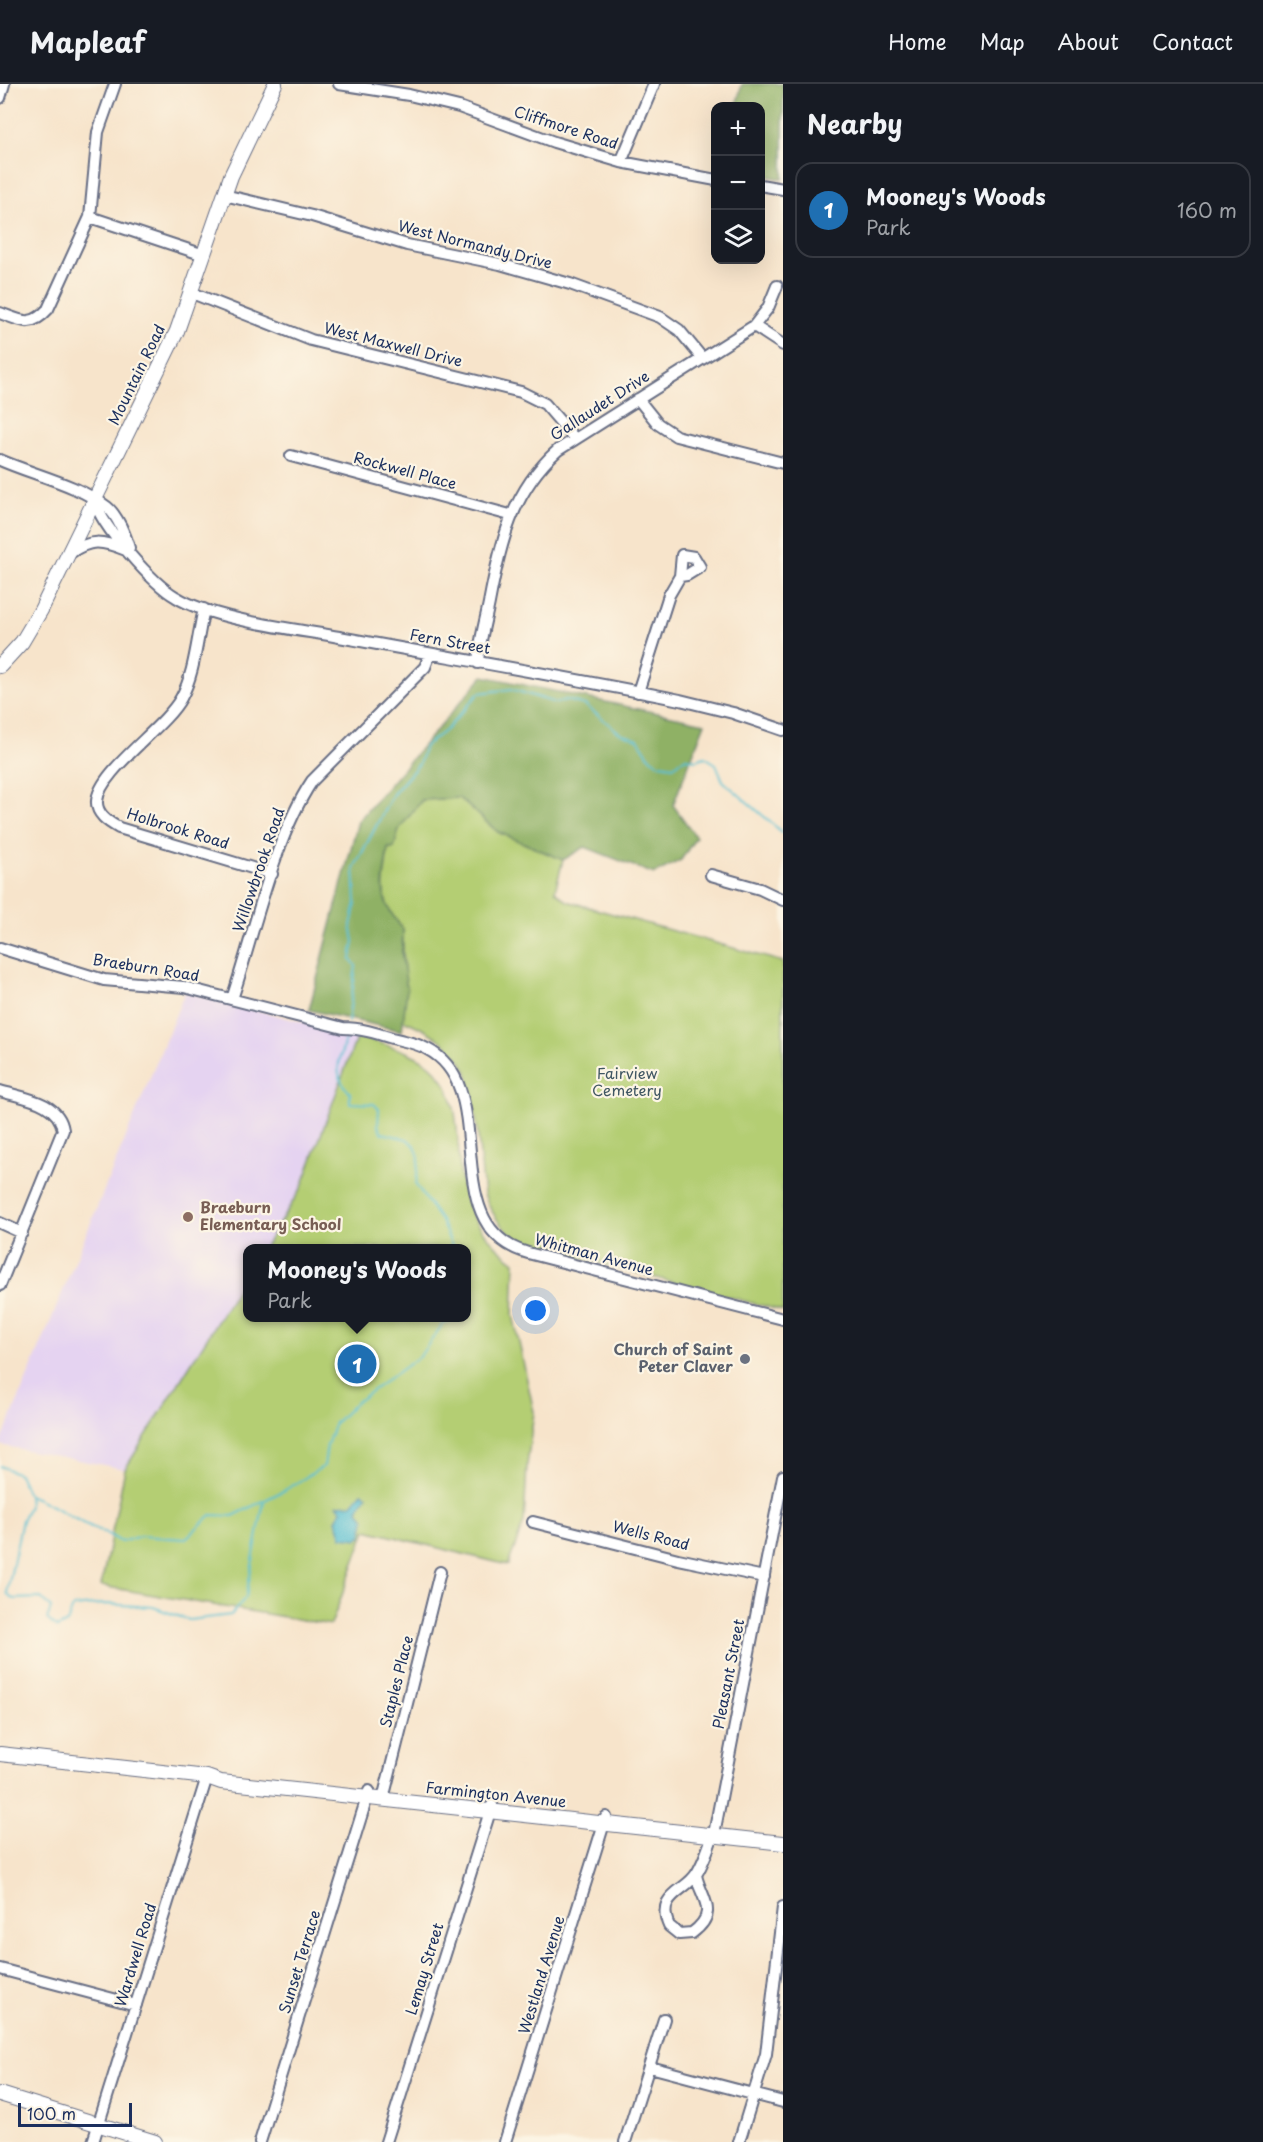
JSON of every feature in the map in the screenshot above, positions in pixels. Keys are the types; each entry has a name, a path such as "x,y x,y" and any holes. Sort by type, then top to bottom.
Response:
{"main road":[{"name":"Mountain Road","path":"0,666 31,627 69,555 177,331 224,195 240,155 275,84"},
{"name":"Farmington Avenue","path":"0,1754 207,1777 221,1782 368,1794 714,1832 783,1837"},
{"name":"Farmington Avenue","path":"714,1832 783,1843"},
{"path":"0,2094 155,2142"}],"street":[{"path":"0,98 4,84"},
{"path":"0,313 25,322 38,320 48,309 90,217 98,132 115,84"},
{"name":"Cliffmore Road","path":"339,84 409,95 459,107 554,142 621,162 711,179"},
{"path":"409,95 413,84"},
{"path":"621,162 654,84"},
{"path":"765,186 783,189"},
{"name":"West Normandy Drive","path":"224,195 312,216 407,245 500,264 570,284 660,317 679,330 702,358"},
{"path":"90,217 204,255"},
{"name":"Gallaudet Drive","path":"478,663 497,559 510,516 526,487 546,461 575,439 754,326 768,308 777,286"},
{"name":"West Maxwell Drive","path":"192,293 311,340 520,392 545,404 575,439"},
{"path":"754,326 783,345"},
{"path":"638,399 658,424 669,433 783,463"},
{"name":"Rockwell Place","path":"291,456 510,516"},
{"path":"0,460 95,501"},
{"name":"Fern Street","path":"95,501 108,508 126,538 129,551 162,588 176,598 204,609 708,706 783,730"},
{"path":"69,555 86,544 97,541 129,551"},
{"path":"638,692 669,595 680,576"},
{"name":"Holbrook Road","path":"204,609 187,684 180,701 107,779 99,794 98,808 103,817 119,828 272,874"},
{"name":"Willowbrook Road","path":"232,999 294,812 312,781 425,667 430,654"},
{"path":"711,875 760,889 783,900"},
{"name":"Braeburn Road","path":"0,948 104,980 184,987 343,1028 358,1028"},
{"name":"Whitman Avenue","path":"358,1028 429,1049 454,1074 465,1101 477,1201 490,1227 507,1244 528,1253 783,1319"},
{"path":"0,1091 49,1107 62,1123 62,1137 0,1285"},
{"path":"0,1223 22,1233"},
{"name":"Pleasant Street","path":"696,1875 706,1900 705,1917 692,1933 679,1934 673,1931 667,1922 668,1903 678,1889 696,1875 714,1832 783,1476"},
{"name":"Wells Road","path":"533,1522 678,1559 764,1577"},
{"name":"Staples Place","path":"383,1796 441,1572"},
{"name":"Wardwell Road","path":"93,2142 207,1777"},
{"name":"Sunset Terrace","path":"260,2142 368,1794"},
{"name":"Lemay Street","path":"386,2142 491,1808"},
{"name":"Westland Avenue","path":"505,2142 605,1820"},
{"path":"739,2142 766,2054 783,1908"},
{"path":"0,1969 136,2004"},
{"path":"625,2142 664,2019"},
{"path":"650,2067 783,2102"}],"shaded area":[{"name":"Braeburn Elementary School","path":"185,992 357,1036 302,1187 266,1244 243,1244 243,1280 125,1469 0,1445"}],"green space":[{"path":"742,84 783,84 783,179 765,176 765,102 737,102"},
{"path":"483,676 705,723 673,805 696,837 681,860 654,874 585,847 563,860 498,832 459,798 422,800 399,829 394,848 388,848 383,882 385,899 394,918 403,929 402,955 407,989 402,1031 309,1010 358,821"},
{"name":"Fairview Cemetery","path":"459,798 498,832 563,860 555,891 567,901 783,962 783,1311 530,1245 507,1231 496,1218 484,1194 474,1108 464,1066 438,1038 403,1020 405,997 403,929 389,908 384,891 388,848 394,848 399,829 422,800"},
{"path":"357,1036 409,1053 436,1071 445,1084 455,1112 460,1174 470,1210 482,1230 515,1262 513,1315 534,1412 527,1465 524,1522 508,1565 366,1530 331,1625 101,1586 125,1469 243,1280 243,1322 471,1322 471,1244 266,1244 302,1187"}],"water":[{"path":"362,1492 367,1496 358,1509 365,1519 362,1535 358,1539 342,1537 336,1520 342,1510 337,1505 352,1504"}],"waterway":[{"path":"348,1022 356,966 351,959 354,941 351,925 356,903 354,868 393,794 419,764 425,746 447,729 479,693 511,689 556,703 566,700 585,705 620,733 638,739 651,759 660,764 673,766 686,758 696,760 705,757 716,764 723,781 783,833"},
{"path":"346,1034 338,1071 350,1093 350,1103 374,1104 379,1109 378,1126 382,1133 407,1139 415,1146 419,1157 416,1185 441,1221 451,1244"},
{"path":"0,1466 19,1474 28,1495 121,1542 140,1536 185,1539 211,1515 233,1516 285,1490 324,1466 327,1445 335,1423 355,1403 420,1356 443,1324 448,1322"},
{"path":"28,1495 29,1506 22,1520 7,1593 13,1599 41,1598 51,1608 47,1619 57,1628 67,1623 73,1607 104,1604 153,1607 189,1620 231,1615 246,1597 264,1501"}],"place":[{"name":"Braeburn Elementary School","path":"188,1217"},
{"name":"Church of Saint Peter Claver","path":"745,1359"},
{"name":"Mooney's Woods","path":"357,1364"}]}
